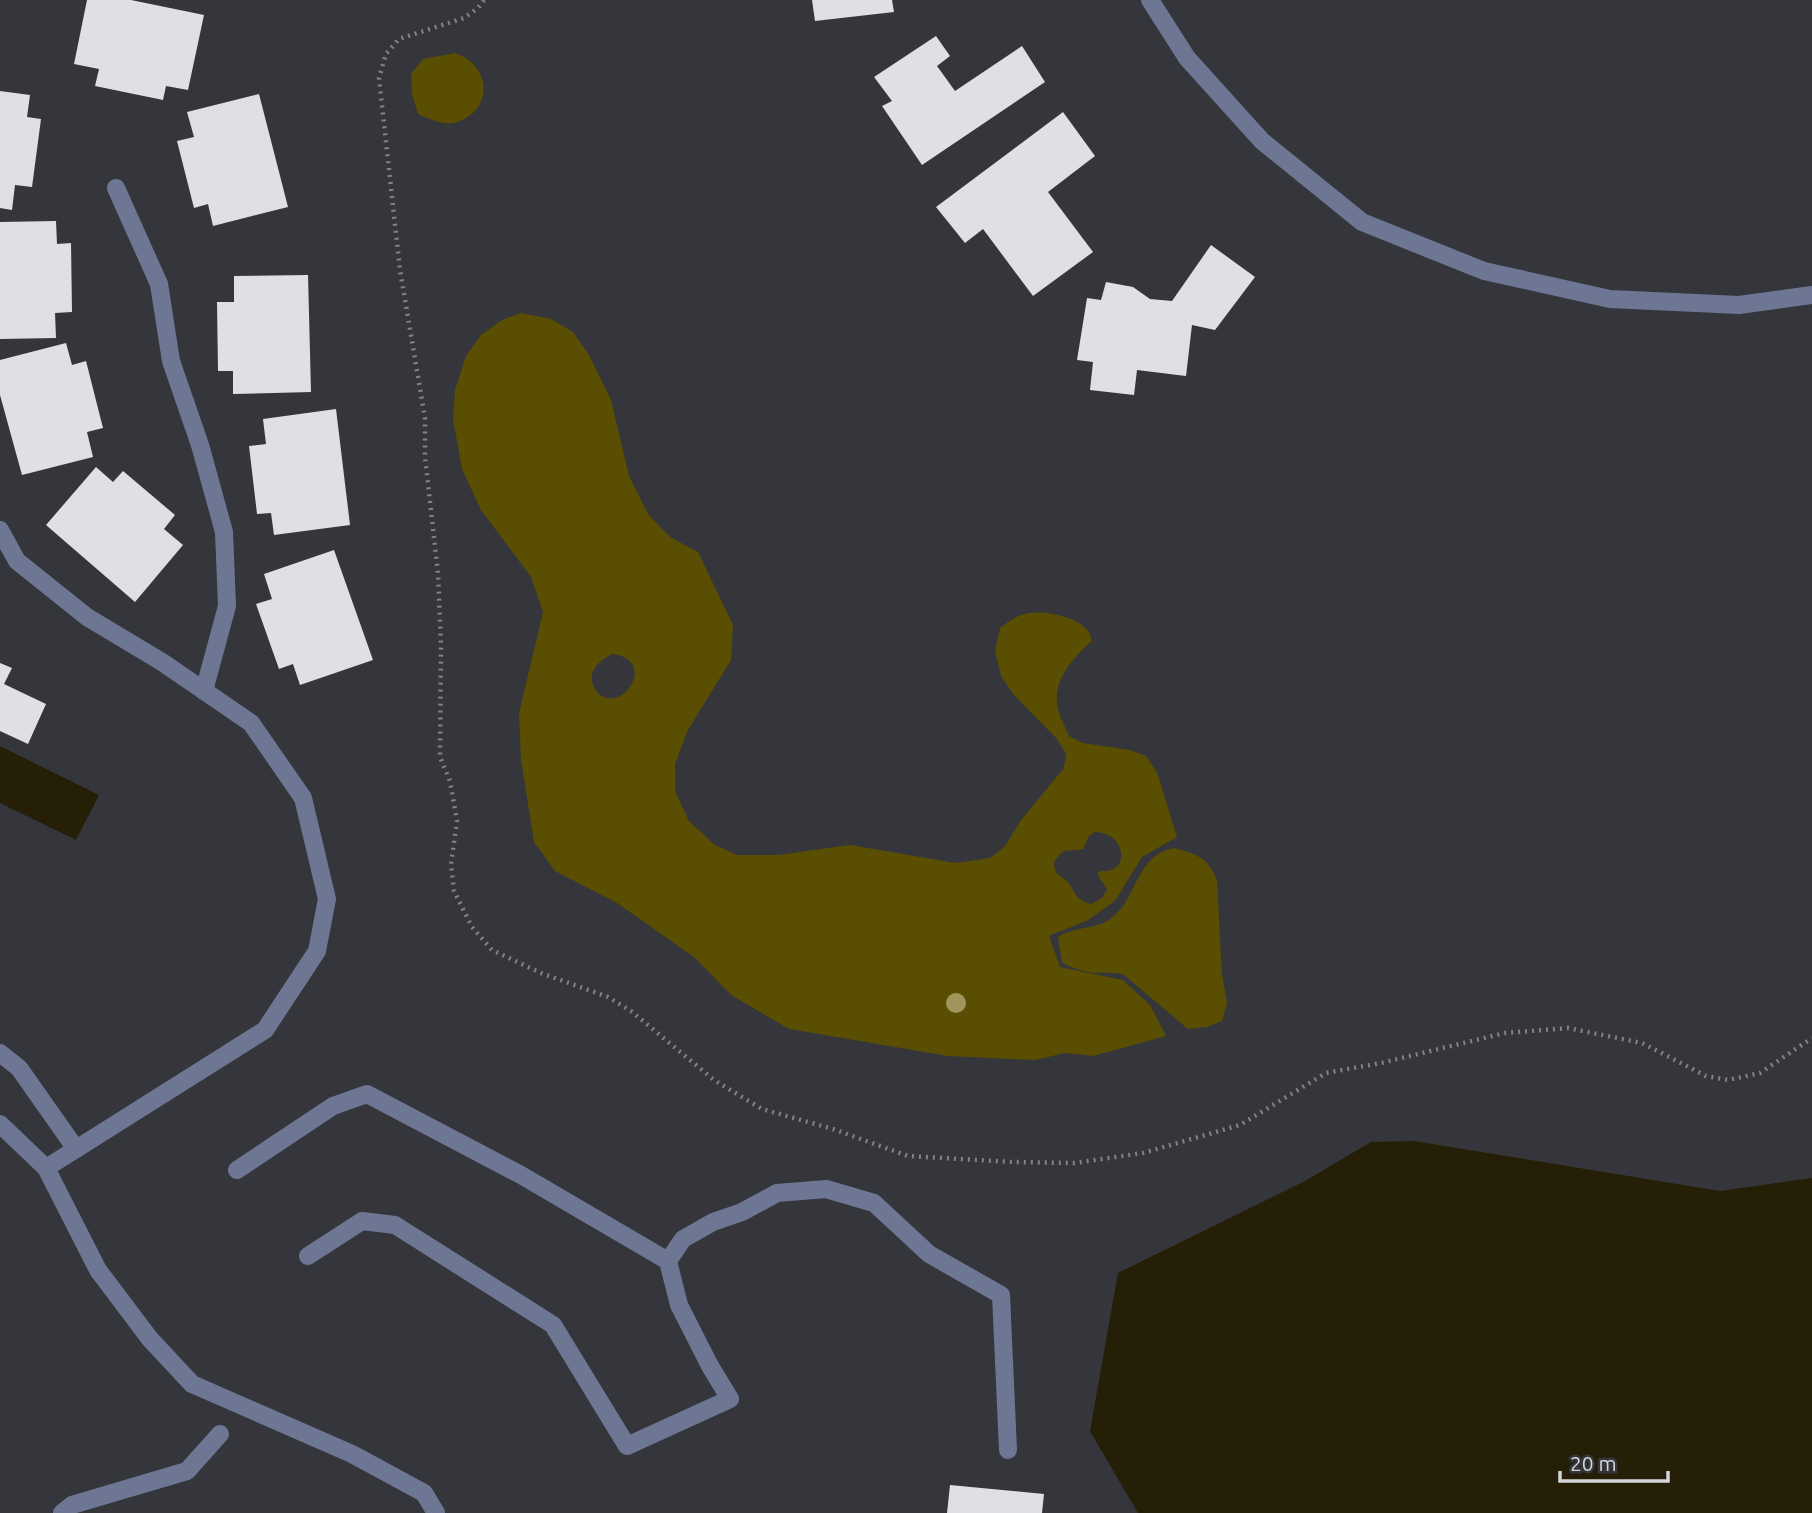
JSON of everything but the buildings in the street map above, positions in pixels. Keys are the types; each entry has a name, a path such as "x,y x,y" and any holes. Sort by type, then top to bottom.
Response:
{"street":[{"path":"1150,0 1187,58 1262,141 1362,222 1485,271 1610,299 1739,305 1812,295"},
{"path":"116,188 159,284 171,361 201,445 224,533 227,606 204,691"},
{"path":"0,530 17,561 87,617 162,662 251,723 303,798 327,899 317,951 265,1030 46,1168"},
{"path":"0,1053 19,1068 76,1149"},
{"path":"237,1170 333,1106 367,1094 521,1175 668,1261 679,1305 730,1399 627,1446 553,1325 424,1242 395,1225 362,1221 308,1256"},
{"path":"0,1124 46,1168 98,1270 150,1339 192,1384 352,1454 424,1493 436,1513"},
{"path":"668,1261 683,1239 777,1193 826,1189 874,1203 929,1254 1000,1295 1008,1450"},
{"path":"62,1513 72,1505 187,1471 220,1434"}],"path":[{"path":"484,0 464,19 399,39 386,54 379,78 400,271 425,418 425,457 439,573 440,757 450,780 457,821 451,864 454,891 472,927 492,950 541,973 608,997 620,1004 714,1080 762,1109 832,1129 908,1156 921,1157 1074,1163 1143,1153 1240,1125 1326,1073 1381,1063 1506,1033 1568,1028 1642,1043 1706,1076 1728,1080 1760,1073 1812,1038"}],"shaded area":[{"path":"455,53 469,60 482,78 483,96 479,105 465,119 454,123 431,120 418,114 412,94 411,74 423,59"},
{"path":"521,313 551,319 573,332 589,355 611,400 629,476 648,514 670,537 698,552 733,625 731,660 688,730 675,764 675,791 689,821 715,845 737,855 778,855 850,845 956,863 990,858 1005,846 1021,820 1064,768 1066,754 1057,739 1014,695 1001,676 995,651 1000,628 1018,616 1040,612 1076,621 1088,631 1092,641 1072,661 1059,685 1057,704 1062,720 1069,736 1083,743 1130,750 1146,756 1157,772 1177,837 1142,857 1115,901 1088,920 1049,936 1060,967 1123,980 1150,1005 1166,1036 1093,1056 1065,1053 1035,1060 948,1056 789,1029 731,995 694,957 617,903 555,871 534,842 521,760 519,713 543,612 531,577 481,510 462,469 453,419 455,390 466,356 481,335 502,320","holes":["613,654 627,659 633,666 635,675 625,693 617,698 607,698 594,687 592,675 597,665","1095,832 1114,839 1120,847 1121,855 1118,866 1098,872 1107,890 1102,898 1091,904 1078,897 1056,872 1054,863 1064,851 1083,849 1089,836"]},
{"path":"0,746 99,795 76,840 0,803"},
{"path":"1174,848 1189,852 1205,861 1217,880 1222,974 1227,1003 1222,1021 1207,1027 1188,1029 1124,975 1087,972 1062,963 1058,937 1101,924 1114,916 1152,859 1161,852"},
{"path":"1414,1141 1720,1191 1812,1178 1812,1513 1138,1513 1090,1431 1118,1273 1305,1181 1371,1142"}]}
